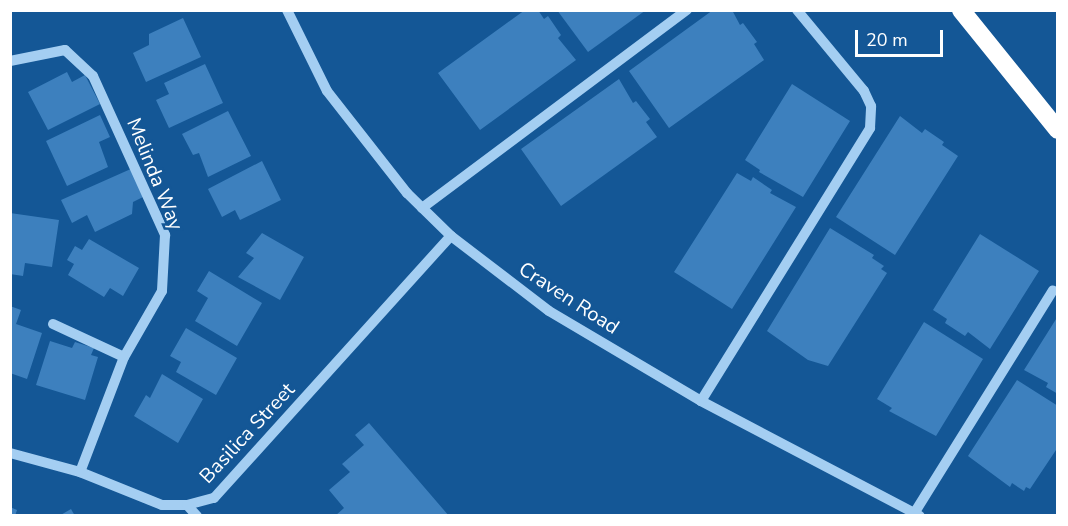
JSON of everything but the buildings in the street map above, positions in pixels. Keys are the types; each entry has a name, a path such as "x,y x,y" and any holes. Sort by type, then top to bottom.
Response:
{"highway":[{"path":"962,10 1058,130"}],"street":[{"name":"Craven Road","path":"287,10 327,91 422,208 451,236 549,311 701,401 917,514"},
{"path":"422,208 687,10"},
{"path":"701,401 870,128 871,106 864,92 796,10"},
{"name":"Melinda Way","path":"10,61 65,50 93,76 165,235 162,291 124,357 80,472"},
{"name":"Basilica Street","path":"10,453 80,472 162,505 187,505 214,498 451,236"},
{"path":"917,514 1053,290"},
{"path":"53,324 124,357"},
{"path":"187,505 196,516"}]}
